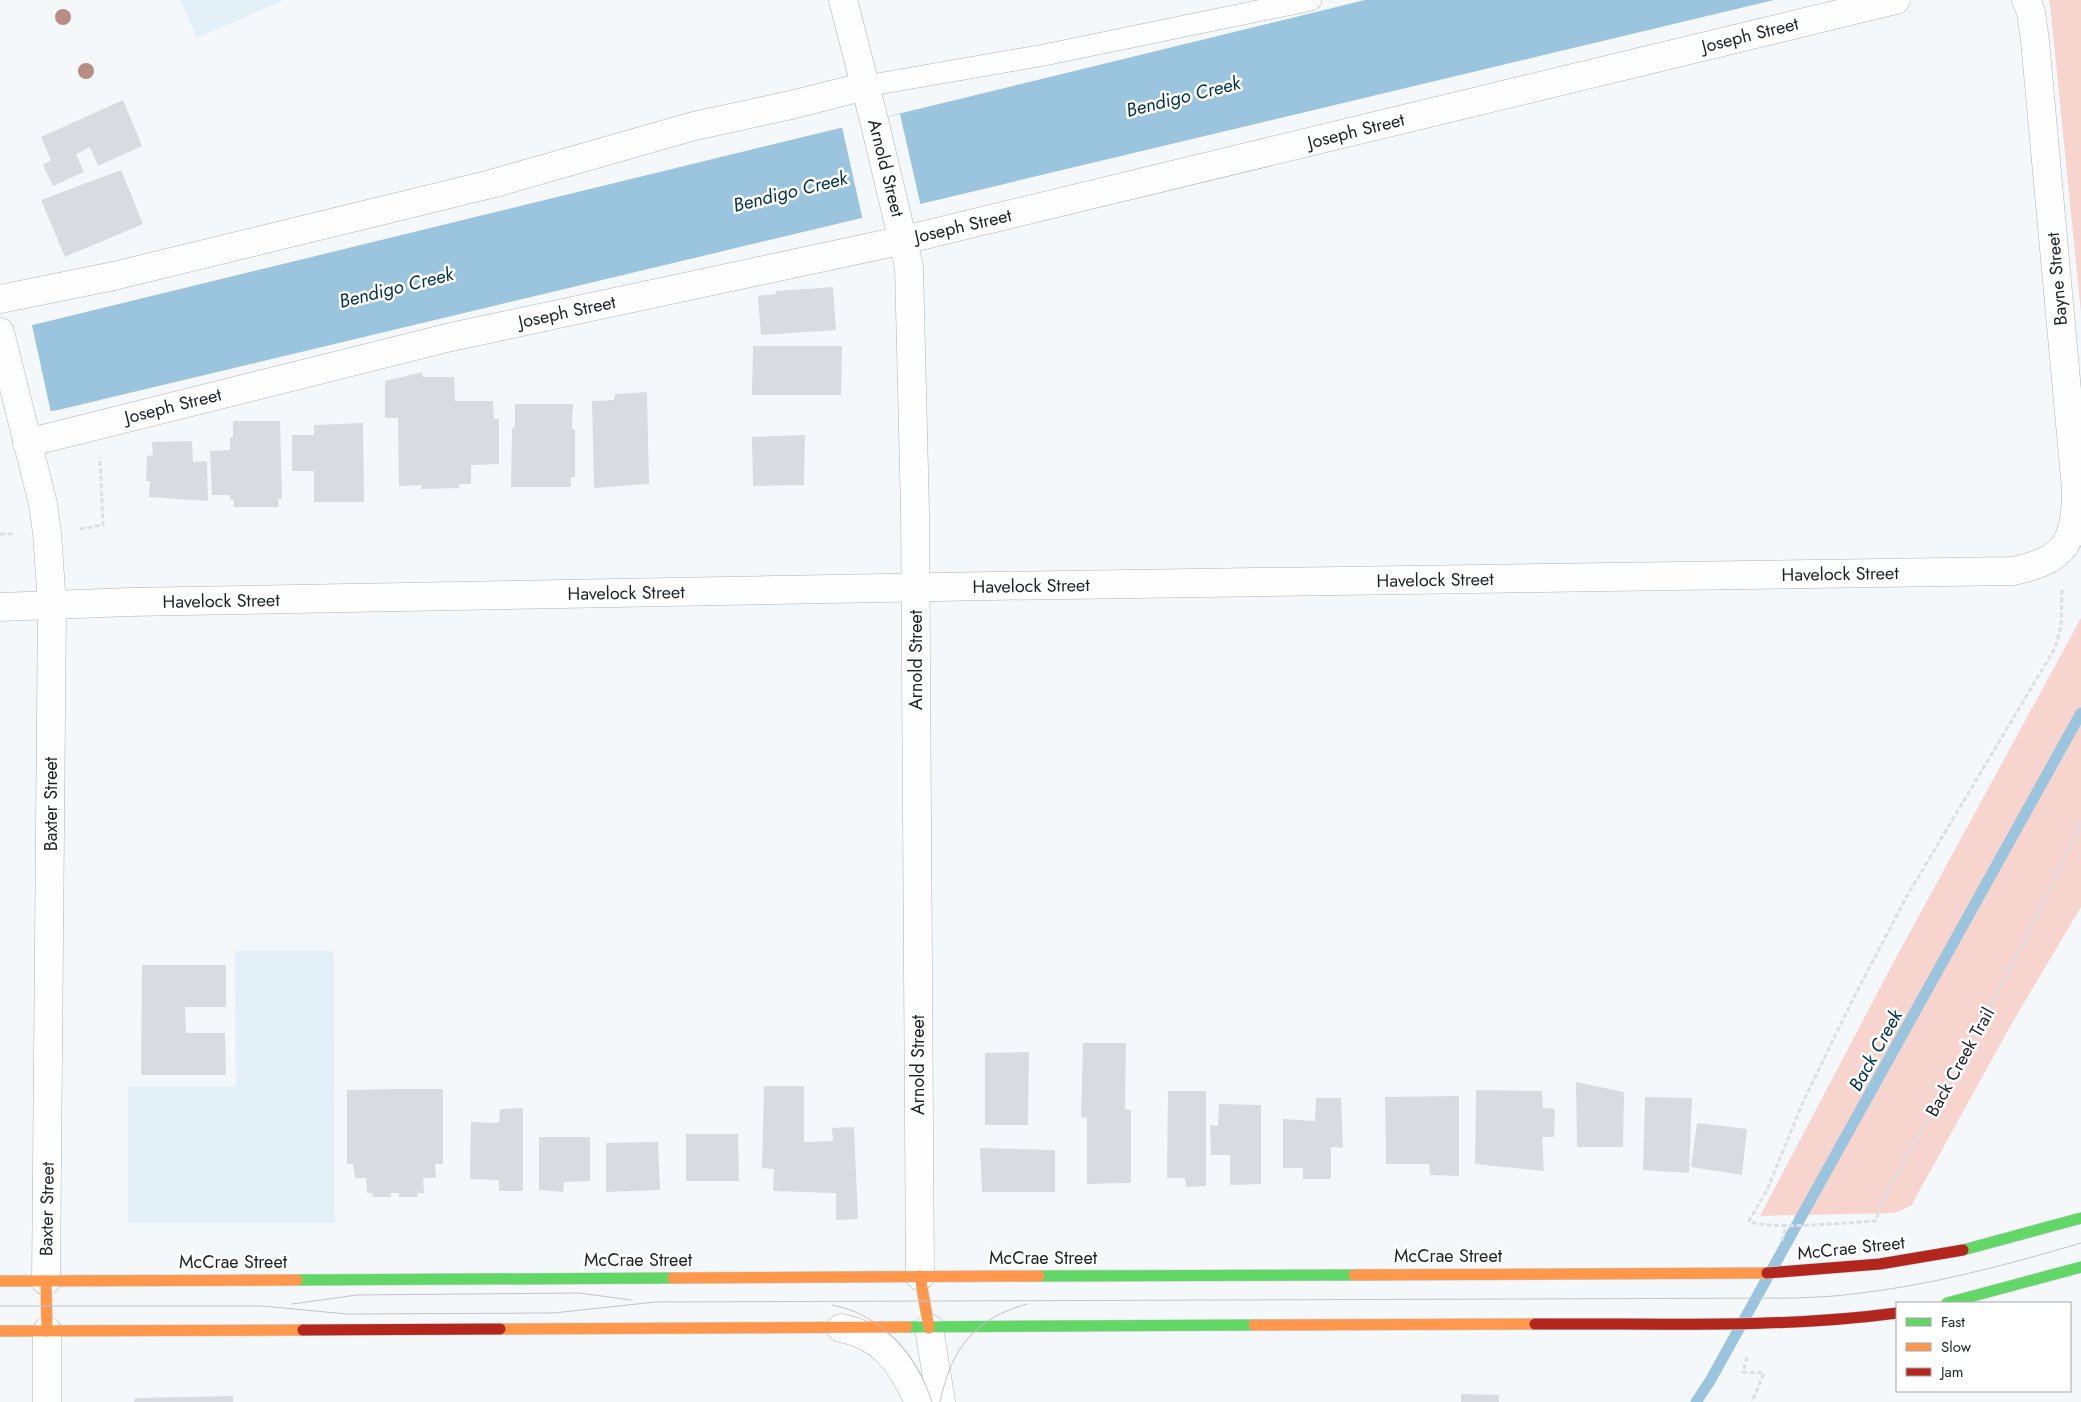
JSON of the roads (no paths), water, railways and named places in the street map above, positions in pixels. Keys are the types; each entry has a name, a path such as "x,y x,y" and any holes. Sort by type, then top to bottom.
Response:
{"highway":[{"name":"McCrae Street","path":"0,1281 1727,1273 1812,1271 1926,1258 1985,1245 2081,1218"},
{"path":"1951,1302 2081,1267"},
{"name":"Arnold Street","path":"920,1276 929,1328"},
{"path":"46,1281 47,1331"},
{"path":"0,1331 1699,1323 1784,1322 1869,1317 1896,1313"}],"street":[{"name":"Arnold Street","path":"843,0 902,233 909,267 912,316 920,1276"},
{"name":"Joseph Street","path":"25,431 451,337 1896,0"},
{"name":"Bayne Street","path":"2026,0 2032,12 2076,489 2076,516 2070,539 2058,555"},
{"path":"0,299 114,276 491,184 694,126 866,86"},
{"name":"Baxter Street","path":"0,332 43,504 52,604 46,1281"},
{"name":"Havelock Street","path":"0,607 52,604 915,588 2013,571 2029,568 2058,555"},
{"path":"832,1326 859,1332 880,1343 895,1358 919,1402"},
{"path":"929,1328 935,1355 941,1402"},
{"path":"47,1331 47,1402"}],"lane":[{"path":"866,86 1044,55 1311,0"}],"water":[{"name":"Bendigo Creek","path":"1365,0 1774,0 58,410 0,419 0,333"}],"waterway":[{"name":"Back Creek","path":"1696,1402 1710,1381 2081,713"}],"tram line":[{"path":"0,1306 262,1306 347,1314 553,1313 656,1302 1797,1298 1832,1296 1903,1287 2022,1260 2081,1243"},
{"path":"292,1304 357,1295 579,1293 631,1300"},
{"path":"940,1402 951,1367 967,1339 992,1318 1027,1304"},
{"path":"832,1305 867,1317 895,1339 917,1368 932,1402"}]}
